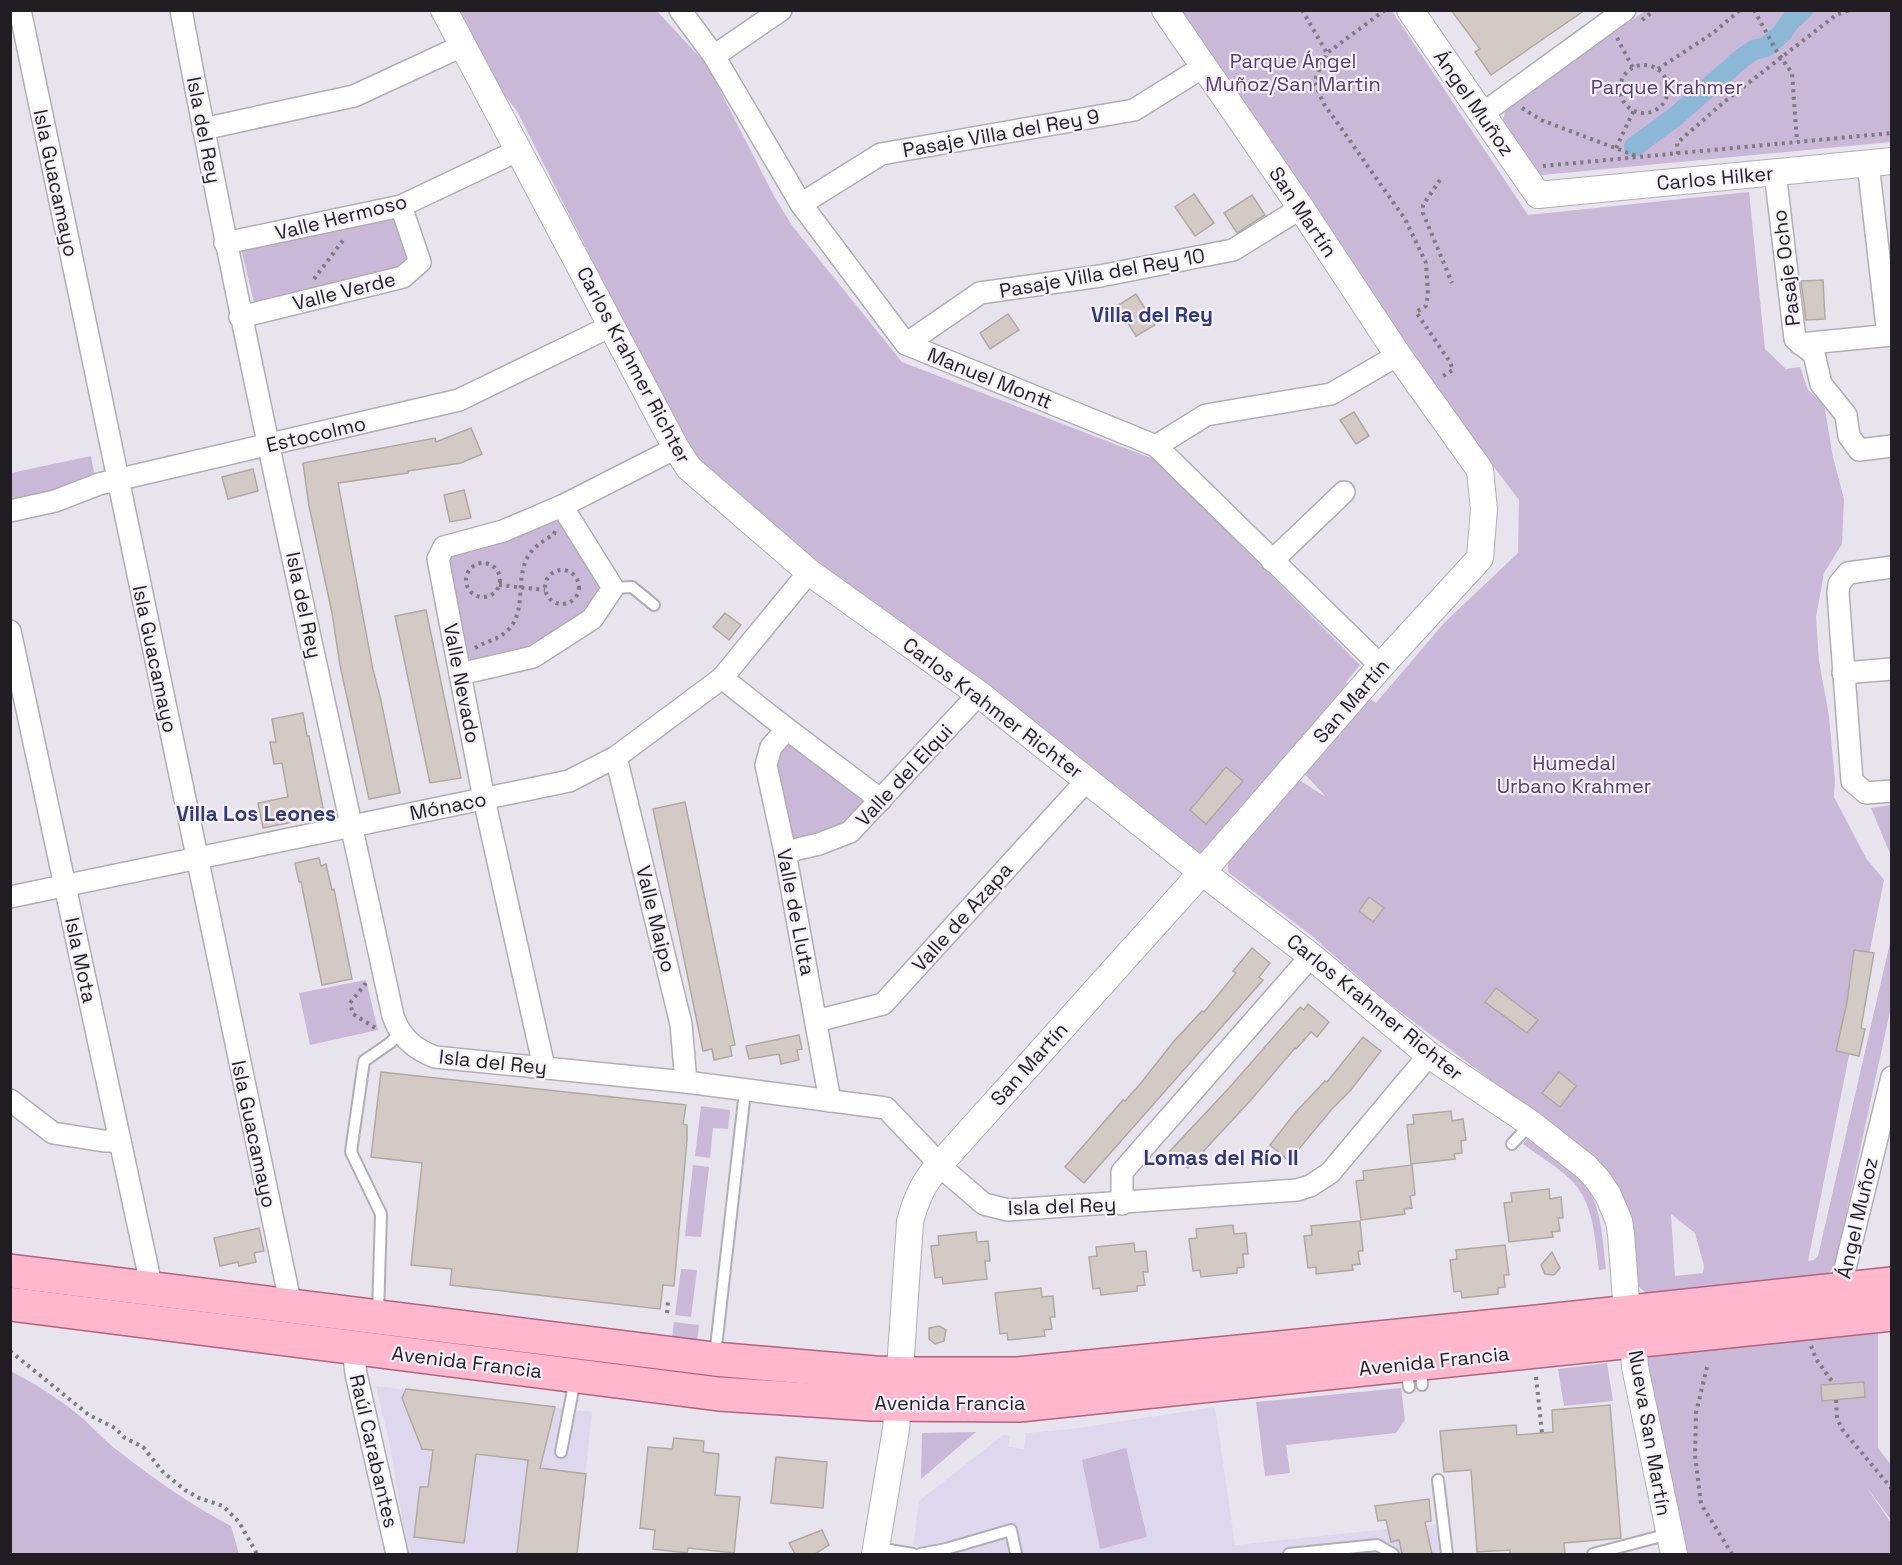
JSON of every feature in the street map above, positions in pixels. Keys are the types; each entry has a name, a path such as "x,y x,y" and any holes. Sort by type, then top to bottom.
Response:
{"main road":[{"name":"Avenida Francia","path":"10,1271 714,1359 900,1389"},
{"name":"Avenida Francia","path":"1368,1353 1414,1374 1630,1327 1840,1289 1892,1284"},
{"path":"127,1318 140,1287"},
{"name":"Avenida Francia","path":"10,1304 719,1394 900,1389 1018,1374 1368,1353 1630,1327 1892,1314"},
{"path":"387,1318 395,1353"}],"street":[{"name":"Isla Guacamayo","path":"20,10 291,1306"},
{"name":"Isla del Rey","path":"181,10 240,317 270,445 393,1016 390,1032 435,1057 686,1082 886,1108 949,1174 984,1204 1008,1210 1122,1204 1297,1190 1310,1186 1330,1173 1429,1055"},
{"name":"Carlos Krahmer Richter","path":"444,10 676,448 689,468 809,572 979,694 1311,956 1429,1055 1530,1123 1586,1167 1608,1195 1619,1221 1630,1327"},
{"name":"Manuel Montt","path":"680,10 714,56 801,204 906,344 1156,446 1381,666"},
{"path":"714,56 781,10"},
{"name":"San Martín","path":"876,1551 900,1389 910,1222 914,1205 922,1188 940,1164 1203,872 1381,666 1480,558 1484,509 1480,470 1398,355 1301,208 1165,10"},
{"name":"Ángel Muñoz","path":"1410,10 1538,195"},
{"path":"1482,114 1615,20"},
{"path":"203,129 354,96 462,46"},
{"name":"Pasaje Villa del Rey 9","path":"801,204 881,154 1134,110 1203,67"},
{"name":"Valle Hermoso","path":"225,243 401,206 519,150"},
{"path":"1800,344 1890,335 1880,162"},
{"name":"Carlos Hilker","path":"1538,195 1880,162"},
{"name":"Pasaje Ocho","path":"1775,172 1795,339 1815,354 1821,384 1846,415 1849,436 1859,450 1892,446"},
{"name":"Valle Verde","path":"240,317 403,277 420,262 401,206"},
{"name":"Pasaje Villa del Rey 10","path":"906,344 980,294 1100,276 1233,250 1301,208"},
{"name":"Estocolmo","path":"10,511 56,501 99,484 459,400 611,326"},
{"path":"1156,446 1206,415 1331,394 1398,355"},
{"name":"Valle Nevado","path":"544,1067 484,799 438,559 444,547 503,531 562,506 676,448"},
{"path":"1272,561 1344,492"},
{"path":"459,674 533,657 592,619 613,588 562,506"},
{"path":"1892,567 1853,571 1843,577 1839,584 1843,673 1852,781 1866,793 1892,791"},
{"name":"Mónaco","path":"10,897 569,781 616,757 722,678 809,572"},
{"name":"Isla Mota","path":"10,631 120,1141 140,1287"},
{"path":"1843,673 1892,669"},
{"path":"722,678 881,800"},
{"name":"Valle del Elqui","path":"785,852 819,844 850,832 979,694"},
{"name":"Valle de Lluta","path":"787,729 771,747 766,765 785,852 830,1101"},
{"name":"Valle Maipo","path":"616,757 681,1024 686,1082"},
{"name":"Valle de Azapa","path":"816,1021 883,1004 1088,779"},
{"path":"1122,1204 1122,1172 1311,956"},
{"name":"Ángel Muñoz","path":"1840,1289 1888,1109 1892,1077"},
{"path":"10,1100 53,1132 104,1141 120,1141"},
{"name":"Nueva San Martín","path":"1630,1327 1635,1367 1671,1544"},
{"name":"Raúl Carabantes","path":"353,1347 356,1374 398,1554"}],"lane":[{"path":"613,588 632,587 654,605"},
{"path":"387,1318 380,1294 381,1214 351,1152 364,1061 390,1043 390,1032"},
{"path":"714,1359 745,1091"},
{"path":"1512,1144 1530,1123"},
{"path":"561,1452 576,1375"},
{"path":"1438,1480 1447,1554"},
{"path":"920,1554 1011,1530 1016,1554"},
{"path":"1593,1554 1671,1544"},
{"path":"1289,1554 1377,1545 1393,1554"},
{"path":"876,1551 913,1554"}],"path":[{"path":"1302,10 1327,53"},
{"path":"1385,10 1327,53 1314,82 1324,104 1405,219 1426,263 1428,294 1426,306 1416,312 1453,369 1423,390"},
{"path":"1658,69 1713,33 1740,10"},
{"path":"1754,10 1777,52 1792,73 1797,142"},
{"path":"1678,154 1677,143 1781,57 1836,15 1850,10"},
{"path":"1615,20 1632,68"},
{"path":"1643,65 1658,69 1664,74 1667,82 1667,98 1663,104 1649,112 1634,110 1628,106 1621,92 1623,77 1632,68 1643,65"},
{"path":"1519,106 1541,120 1640,157"},
{"path":"1616,148 1634,110"},
{"path":"1537,166 1892,134"},
{"path":"1440,180 1423,205 1423,213 1452,283"},
{"path":"295,304 362,214"},
{"path":"459,674 476,646 492,642 510,629 517,616 522,571 528,556 537,545 554,534 562,506"},
{"path":"486,563 499,574 499,585 492,594 477,596 468,589 467,573 475,565 486,563"},
{"path":"559,570 570,572 578,580 576,597 566,603 555,603 550,600 545,591 549,575 559,570"},
{"path":"499,585 545,591"},
{"path":"368,980 350,1003 353,1014 390,1032"},
{"path":"667,1313 668,1302"},
{"path":"10,1351 89,1415 115,1428 125,1438 143,1447 163,1472 184,1490 223,1506 239,1522 257,1554"},
{"path":"1535,1367 1542,1433"},
{"path":"1707,1367 1696,1413 1695,1455 1701,1504 1732,1554"},
{"path":"1836,1400 1837,1418 1842,1429 1892,1489"}],"shaded area":[{"path":"376,1386 592,1412 577,1554 408,1554 390,1446"},
{"path":"1215,1407 1235,1545 1436,1524 1440,1554 917,1554 918,1546 913,1546 919,1501 1003,1435 1010,1436 1008,1447 1024,1449 1026,1433 1071,1429"}],"green space":[{"path":"453,11 657,11 707,65 774,196 793,227 902,362 1156,460 1360,665 1346,682 1376,703 1444,623 1518,553 1519,500 1468,433 1175,11 1392,11 1528,215 1749,192 1765,349 1786,369 1800,367 1808,390 1824,404 1833,457 1844,499 1842,544 1824,573 1816,617 1819,661 1829,716 1835,781 1834,797 1866,858 1884,880 1808,1261 1818,1256 1892,934 1891,1007 1835,1265 1825,1278 1878,1328 1878,1448 1891,1465 1891,1520 1865,1485 1891,1523 1891,1554 1683,1554 1642,1362 1649,1296 1635,1283 1570,1140 1381,997 1311,935 1228,872 1228,856 1299,780 1326,797 1292,760 1205,853 1196,853 814,562 693,460 517,111 476,59","holes":["1671,1214 1695,1233 1704,1266 1703,1273 1675,1276"]},
{"name":"Parque Krahmer","path":"1645,11 1891,11 1891,142 1542,175 1533,173 1502,124 1506,107"},
{"path":"392,215 403,222 412,256 398,274 254,303 241,248"},
{"path":"91,456 97,489 11,507 11,473"},
{"path":"552,518 566,522 599,584 597,598 591,608 535,649 473,663 463,658 444,567 456,552"},
{"path":"795,743 865,795 867,806 845,830 801,844 787,837 771,763 782,744"},
{"path":"1892,805 1891,856 1871,808"},
{"path":"366,980 378,1030 310,1045 299,993"},
{"path":"701,1106 730,1110 728,1129 713,1128 710,1158 695,1156"},
{"path":"1528,1138 1566,1164 1577,1174 1592,1195 1602,1231 1606,1269 1599,1270 1592,1222 1585,1200 1572,1181 1561,1171 1523,1144"},
{"path":"693,1165 709,1167 701,1237 685,1236"},
{"path":"681,1269 697,1270 691,1317 675,1315"},
{"path":"674,1322 699,1325 697,1341 672,1338"},
{"path":"1607,1363 1613,1401 1564,1406 1558,1369"},
{"path":"10,1371 68,1407 113,1447 156,1479 231,1526 239,1554 11,1554"},
{"path":"1401,1388 1405,1420 1396,1433 1286,1445 1290,1473 1265,1476 1256,1402"},
{"path":"976,1432 921,1479 922,1433"},
{"path":"1126,1448 1147,1537 1100,1549 1082,1460"}],"building":[{"path":"1451,10 1585,10 1491,75 1475,52 1480,49"},
{"path":"1194,194 1214,223 1195,236 1175,207"},
{"path":"1252,195 1265,215 1237,233 1224,213"},
{"path":"1823,280 1825,319 1806,320 1801,281"},
{"path":"1136,294 1155,325 1136,336 1117,306"},
{"path":"1008,314 1019,330 990,349 980,333"},
{"path":"1354,412 1369,436 1356,444 1340,420"},
{"path":"471,428 482,454 461,463 338,483 373,670 400,793 369,799 340,665 332,613 309,506 303,463 435,438 436,442"},
{"path":"253,469 258,491 228,499 222,477"},
{"path":"464,490 471,518 450,522 444,495"},
{"path":"426,610 461,778 430,783 395,616"},
{"path":"725,613 741,625 729,640 713,627"},
{"path":"303,713 323,808 291,814 293,822 263,828 258,803 288,797 282,763 274,764 270,742 276,742 272,719"},
{"path":"1226,767 1243,781 1206,824 1190,810"},
{"path":"685,802 735,1045 730,1046 732,1056 714,1060 712,1049 703,1051 653,809"},
{"path":"319,858 321,866 326,864 332,890 334,889 352,979 322,985 295,863"},
{"path":"1369,897 1384,908 1373,922 1359,911"},
{"path":"1252,948 1270,963 1259,977 1263,980 1084,1183 1065,1167 1123,1100 1125,1101 1141,1083 1174,1041 1202,1011 1204,1012 1236,973 1233,971"},
{"path":"1854,950 1874,953 1861,1028 1865,1029 1859,1056 1836,1051 1847,1002"},
{"path":"1496,988 1538,1020 1527,1033 1485,1002"},
{"path":"1308,1004 1329,1022 1317,1037 1311,1032 1295,1048 1188,1168 1169,1152 1300,1007 1304,1010"},
{"path":"799,1035 802,1049 797,1050 799,1060 781,1064 779,1054 749,1059 746,1046"},
{"path":"1363,1037 1381,1051 1350,1091 1289,1161 1270,1145 1295,1113 1325,1081 1327,1082"},
{"path":"381,1072 686,1105 683,1124 687,1125 687,1140 674,1286 663,1285 660,1309 450,1285 452,1269 411,1265 422,1163 371,1157"},
{"path":"1559,1072 1576,1086 1560,1107 1542,1093"},
{"path":"1451,1111 1452,1121 1463,1119 1466,1140 1461,1141 1462,1153 1454,1154 1455,1159 1411,1164 1407,1125 1414,1124 1413,1115"},
{"path":"1412,1165 1415,1195 1410,1196 1412,1208 1404,1209 1405,1214 1361,1220 1356,1181 1364,1180 1363,1171"},
{"path":"1549,1189 1550,1199 1561,1197 1563,1218 1558,1218 1560,1231 1552,1232 1553,1237 1509,1242 1504,1203 1512,1202 1511,1193"},
{"path":"1360,1221 1363,1251 1358,1251 1360,1264 1352,1265 1353,1270 1316,1274 1316,1267 1308,1268 1304,1236 1312,1235 1311,1226"},
{"path":"1233,1225 1234,1234 1246,1233 1248,1254 1243,1254 1244,1267 1237,1268 1237,1273 1201,1277 1200,1270 1193,1271 1189,1239 1197,1238 1196,1229"},
{"path":"259,1228 264,1251 254,1253 256,1262 239,1266 238,1262 220,1266 214,1238"},
{"path":"976,1232 977,1242 988,1241 990,1261 985,1261 987,1279 943,1284 942,1277 935,1278 931,1246 939,1245 938,1236"},
{"path":"1134,1243 1135,1252 1146,1251 1148,1272 1143,1272 1145,1285 1137,1286 1137,1291 1101,1295 1100,1288 1093,1289 1089,1257 1097,1256 1096,1247"},
{"path":"1505,1245 1509,1275 1504,1275 1505,1287 1498,1288 1498,1294 1462,1298 1461,1291 1454,1292 1450,1260 1457,1259 1456,1250"},
{"path":"1552,1252 1560,1268 1554,1275 1545,1274 1541,1265"},
{"path":"1041,1288 1042,1297 1053,1296 1055,1317 1050,1317 1052,1329 1044,1330 1045,1336 1008,1340 1007,1333 1000,1334 995,1293"},
{"path":"939,1326 946,1330 944,1341 935,1344 929,1339 929,1328"},
{"path":"1864,1382 1865,1397 1822,1401 1821,1385"},
{"path":"406,1389 555,1407 540,1468 586,1474 577,1554 517,1554 528,1460 476,1454 464,1543 414,1537 420,1487 428,1487 433,1450 422,1449 402,1398"},
{"path":"1610,1405 1621,1538 1564,1543 1565,1554 1510,1554 1510,1550 1477,1552 1471,1470 1444,1472 1440,1431 1516,1425 1517,1435 1553,1432 1552,1410"},
{"path":"674,1438 704,1441 703,1452 719,1454 715,1495 740,1497 734,1553 688,1548 687,1553 653,1549 655,1530 640,1528 648,1447 672,1449"},
{"path":"776,1457 827,1462 823,1508 771,1503"},
{"path":"1429,1499 1431,1521 1425,1522 1432,1554 1402,1554 1399,1540 1391,1542 1386,1520 1378,1521 1375,1506"},
{"path":"822,1530 829,1545 815,1554 795,1554 789,1543"}],"waterway":[{"path":"1634,147 1676,116 1742,58 1754,50 1766,47 1803,10"}],"district":[{"name":"Villa del Rey","path":"1152,315"},
{"name":"Villa Los Leones","path":"256,814"},
{"name":"Lomas del Río II","path":"1221,1158"}],"park label":[{"name":"Parque Ángel Muñoz/San Martin","path":"1293,72"},
{"name":"Humedal Urbano Krahmer","path":"1574,774"}]}
